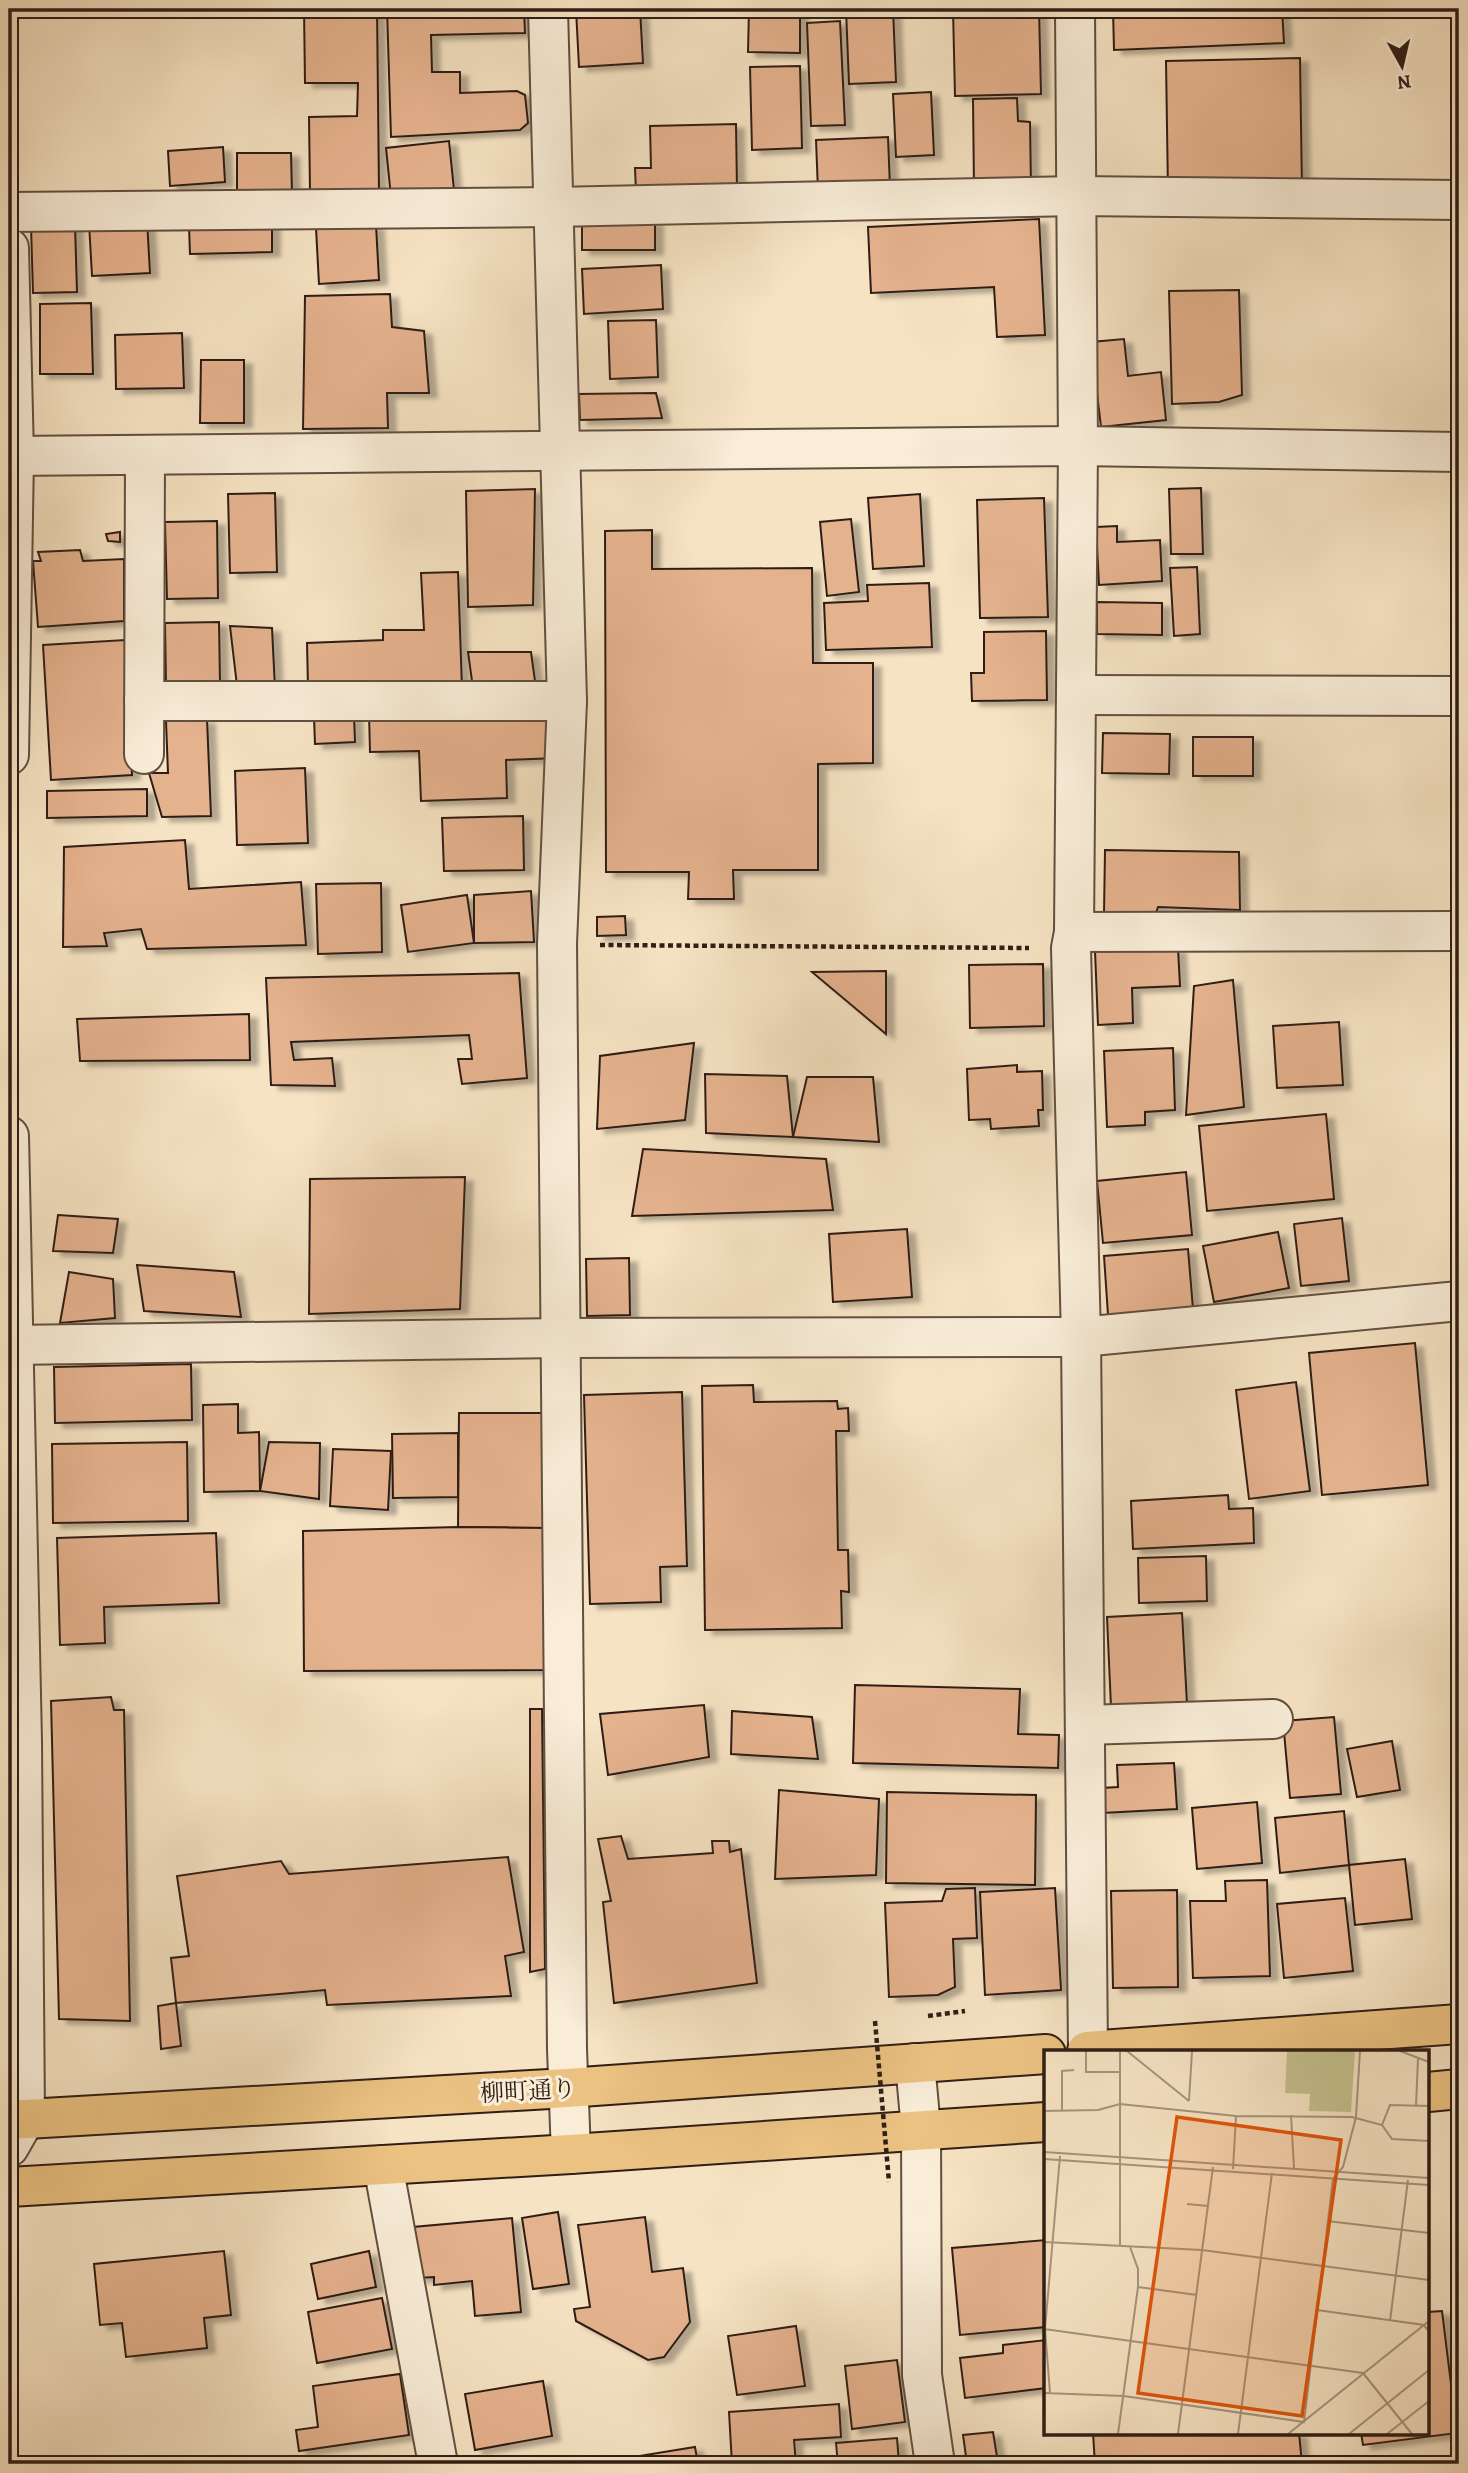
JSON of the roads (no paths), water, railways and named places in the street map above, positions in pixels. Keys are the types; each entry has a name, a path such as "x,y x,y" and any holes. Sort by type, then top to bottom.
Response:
{"highway":[{"path":"1102,2050 1459,2024"},
{"name":"柳町通り","path":"14,2129 1044,2054"},
{"path":"1430,2092 1459,2089"},
{"path":"9,2187 570,2154 1044,2122"}],"street":[{"path":"548,9 567,701 557,944 567,2088 570,2154"},
{"path":"1074,9 1078,446 1073,940 1081,1338 1088,2050"},
{"path":"9,212 553,206 1076,196 1459,200"},
{"path":"9,248 12,456 9,755"},
{"path":"12,456 1078,446 1459,452"},
{"path":"144,754 145,455"},
{"path":"1077,695 1459,696"},
{"path":"144,701 567,701"},
{"path":"1073,940 1459,931"},
{"path":"9,1136 15,1741 14,2129"},
{"path":"11,1345 560,1338 1081,1338 1459,1300"},
{"path":"1085,1725 1273,1719"},
{"path":"915,2063 921,2129 922,2375 935,2464"},
{"path":"383,2165 438,2464"}]}
